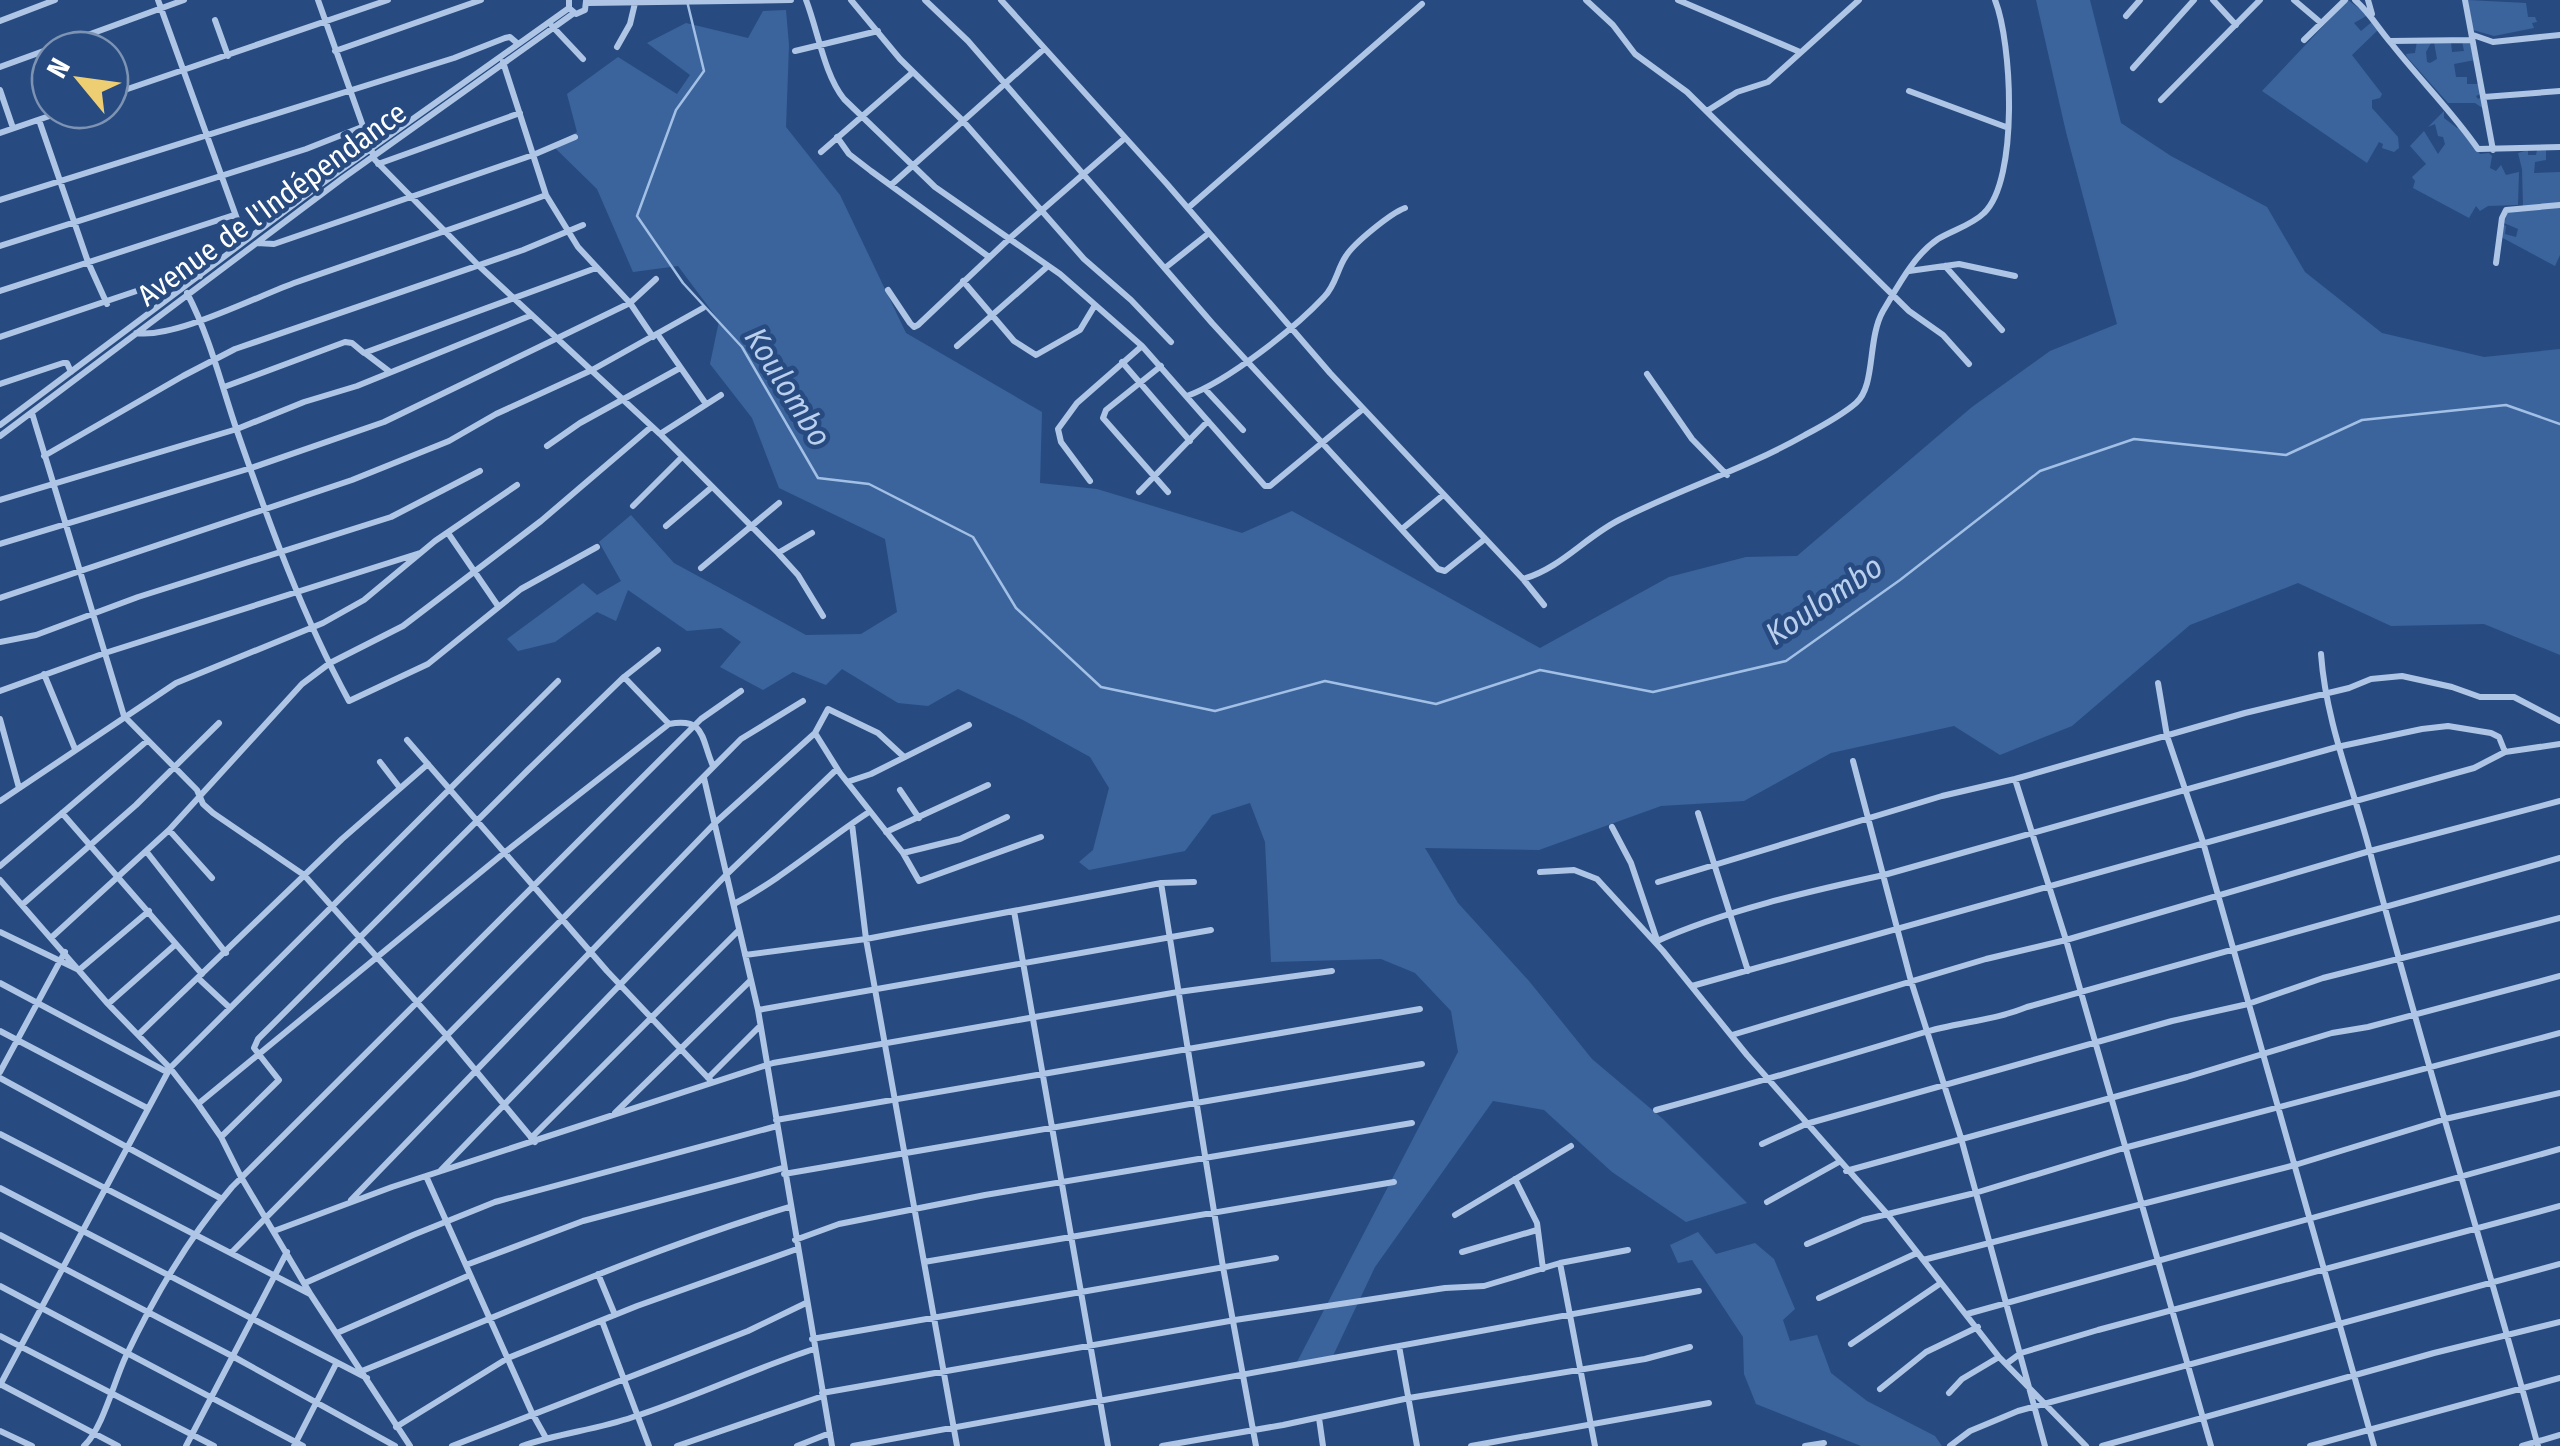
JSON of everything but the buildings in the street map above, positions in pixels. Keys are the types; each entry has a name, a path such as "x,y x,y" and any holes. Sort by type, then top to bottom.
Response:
{"street":[{"path":"0,21 55,0"},
{"path":"0,67 160,4 184,0"},
{"path":"318,0 374,156 478,265 660,434 752,526 798,575 823,616"},
{"path":"130,88 388,0"},
{"path":"335,51 482,0"},
{"path":"571,7 584,12 586,1 680,4 790,0"},
{"path":"806,0 832,84 861,116 935,187 1048,266 1142,346 1267,487 1364,408"},
{"path":"851,0 912,73 963,121 1084,258 1171,342"},
{"path":"925,0 968,41 1322,445 1442,571 1485,540"},
{"path":"1001,0 1442,496 1523,578 1544,606"},
{"path":"1586,0 1642,61 1677,84 1707,111 1909,311 1943,335 1969,364"},
{"path":"1678,0 1800,52"},
{"path":"1707,111 1736,92 1768,82 1859,0"},
{"path":"1523,578 1556,566 1593,535 1634,512 1726,474 1816,428 1860,399 1867,385 1872,336 1908,272 1926,249 1988,209 2005,154 2010,62 2003,20 1995,0"},
{"path":"2126,16 2140,0"},
{"path":"2133,68 2194,0"},
{"path":"2213,0 2236,24"},
{"path":"2161,100 2260,0"},
{"path":"2294,0 2320,22"},
{"path":"2304,40 2346,0"},
{"path":"2355,0 2478,149 2560,146"},
{"path":"2368,0 2372,16"},
{"path":"2465,0 2493,150"},
{"path":"616,48 630,24 635,3"},
{"path":"160,4 245,241"},
{"path":"1188,208 1422,4"},
{"name":"Avenue de l'Indépendance","path":"0,436 552,26 571,7"},
{"name":"Avenue de l'Indépendance","path":"0,425 245,241 374,156 518,43 571,7"},
{"path":"215,20 228,56"},
{"path":"552,26 583,59"},
{"path":"795,51 878,31"},
{"path":"2389,42 2472,37 2494,42 2560,35"},
{"path":"0,200 454,58 506,38 518,43"},
{"path":"890,185 1044,48"},
{"path":"503,62 546,196 569,233 630,303 706,404"},
{"path":"822,152 912,73"},
{"path":"0,90 14,128"},
{"path":"2484,97 2560,90"},
{"path":"1908,91 2007,127"},
{"path":"374,156 520,112"},
{"path":"0,133 30,123"},
{"path":"0,246 292,154 362,127"},
{"path":"42,130 88,262 107,304"},
{"path":"257,243 274,244 576,137"},
{"path":"837,137 849,154 989,257"},
{"path":"888,290 914,327 1125,138"},
{"path":"135,333 156,333 200,319 546,196"},
{"path":"2496,263 2506,210 2560,205"},
{"path":"1187,396 1205,389 1290,327 1324,297 1355,244 1405,208"},
{"path":"0,291 234,215"},
{"path":"44,456 248,344 569,233 583,224"},
{"path":"1164,268 1209,233"},
{"path":"1908,272 1920,267 1972,265 2015,276"},
{"path":"958,346 1048,266"},
{"path":"1945,266 2002,330"},
{"path":"364,353 596,268"},
{"path":"0,337 107,304 192,272 200,276"},
{"path":"0,544 250,468 384,422 630,303 656,280"},
{"path":"963,281 1014,341 1036,355 1080,330 1095,304"},
{"path":"188,294 280,552 312,628 352,701 428,664 538,578 597,547"},
{"path":"0,598 352,480 449,441 496,414 592,370 703,308"},
{"path":"0,500 237,429 532,315"},
{"path":"224,387 345,342 352,342 390,372"},
{"path":"1090,481 1060,442 1058,429 1077,403 1142,346"},
{"path":"1122,362 1190,441"},
{"path":"0,384 64,363 71,372"},
{"path":"1160,366 1106,410 1103,418 1168,492"},
{"path":"547,446 580,423 680,368"},
{"path":"1646,374 1692,438 1726,474"},
{"path":"1205,389 1243,430"},
{"path":"660,434 721,395"},
{"path":"32,413 124,716 213,813 304,875 418,1002 533,1140"},
{"path":"1139,492 1208,421"},
{"path":"52,938 169,830 302,684 330,664 403,626 541,522 651,427"},
{"path":"633,506 682,456"},
{"path":"0,642 36,634 391,517 480,472"},
{"path":"0,801 190,675 312,628 364,600 421,552 517,485"},
{"path":"666,526 712,487"},
{"path":"1402,529 1442,496"},
{"path":"701,568 779,503"},
{"path":"448,532 498,606"},
{"path":"778,554 812,533"},
{"path":"0,691 105,653 421,552"},
{"path":"221,1137 277,1082 278,1076 254,1048 258,1039 624,677 658,650"},
{"path":"2321,654 2337,747 2356,800 2537,1444"},
{"path":"44,674 76,749"},
{"path":"1658,882 2372,678 2402,676 2480,697 2514,697 2560,721"},
{"path":"624,677 669,724"},
{"path":"118,1446 0,1384 147,1108 169,1070 558,681"},
{"path":"2158,683 2167,736 2203,842 2374,1446"},
{"path":"84,1446 94,1434 109,1392 169,1275 193,1234 241,1177 695,726 741,692"},
{"path":"230,1253 742,738 803,701"},
{"path":"350,1201 716,822 815,734 828,709 878,733 904,757"},
{"path":"0,718 19,788"},
{"path":"198,1104 504,852 669,724 687,720 695,726 713,766"},
{"path":"23,904 219,723"},
{"path":"847,782 969,725"},
{"path":"1656,941 1826,888 2337,747 2448,726 2491,733 2499,737 2505,752"},
{"path":"815,734 837,769 903,852 917,880 922,882 1042,836"},
{"path":"408,740 592,953 710,1080"},
{"path":"0,866 147,742"},
{"path":"1692,986 2474,768 2505,752 2560,744"},
{"path":"0,765 10,759"},
{"path":"1853,760 1911,981 1961,1138 2046,1446"},
{"path":"380,762 400,788"},
{"path":"138,1035 304,875 428,764"},
{"path":"440,1171 728,873 837,769"},
{"path":"704,777 758,1010 832,1446"},
{"path":"2015,779 2066,940 2211,1446"},
{"path":"886,832 988,785"},
{"path":"900,790 919,818"},
{"path":"1732,1035 1911,981 2560,801"},
{"path":"734,904 806,860 870,812"},
{"path":"1698,813 1748,970"},
{"path":"62,814 230,1008"},
{"path":"903,852 960,839 1007,817"},
{"path":"852,824 874,988 957,1446"},
{"path":"1612,827 1631,863 1656,941"},
{"path":"169,830 212,878"},
{"path":"146,851 226,952"},
{"path":"1656,1110 1927,1031 1997,1018 2560,858"},
{"path":"1540,872 1574,870 1593,876 1656,941 1838,1162 1888,1216 2002,1361 2086,1446"},
{"path":"0,880 198,1104 311,1294 410,1446"},
{"path":"745,955 866,939 1161,883 1194,882"},
{"path":"1161,883 1256,1446"},
{"path":"79,970 148,911"},
{"path":"1014,911 1108,1446"},
{"path":"1762,1144 1806,1124 2094,1042 2560,918"},
{"path":"533,1140 740,929"},
{"path":"758,1010 1211,930"},
{"path":"0,932 79,970"},
{"path":"108,1004 176,944"},
{"path":"65,952 0,1075 222,1199"},
{"path":"274,1231 350,1201 768,1064 1178,992 1332,971"},
{"path":"1846,1171 2263,1056 2332,1033 2560,976"},
{"path":"610,1118 751,980"},
{"path":"0,982 169,1070"},
{"path":"305,1284 446,1221 522,1194 777,1123 1042,1072 1420,1008"},
{"path":"710,1080 760,1026"},
{"path":"0,1031 147,1108"},
{"path":"1806,1244 1863,1220 1976,1193 2124,1148 2560,1033"},
{"path":"466,1265 583,1221 784,1171 1422,1064"},
{"path":"1923,1260 1990,1246 2295,1165 2445,1119 2560,1092"},
{"path":"396,1427 508,1358 839,1224 1062,1181 1412,1123"},
{"path":"0,1134 311,1294"},
{"path":"1455,1215 1572,1146"},
{"path":"1967,1314 2560,1149"},
{"path":"1767,1202 1838,1162"},
{"path":"426,1176 546,1438"},
{"path":"1515,1179 1538,1230 1543,1269"},
{"path":"924,1262 1394,1182"},
{"path":"0,1188 336,1364 364,1375 489,1316 702,1233 790,1206"},
{"path":"1949,1393 1962,1380 2021,1353 2560,1206"},
{"path":"1462,1252 1538,1230"},
{"path":"0,1236 234,1357 395,1446 402,1435"},
{"path":"677,1446 822,1395 1235,1320 1445,1288 1484,1286 1628,1250"},
{"path":"186,1446 287,1252"},
{"path":"1818,1298 1917,1253"},
{"path":"812,1339 1276,1258"},
{"path":"1560,1264 1595,1446"},
{"path":"1950,1446 1993,1420 2033,1408 2560,1264"},
{"path":"598,1274 615,1315"},
{"path":"337,1333 470,1275"},
{"path":"1851,1344 1942,1284"},
{"path":"0,1286 213,1396 298,1445 336,1364"},
{"path":"853,1446 1699,1291"},
{"path":"452,1446 748,1331 806,1303"},
{"path":"602,1320 649,1446"},
{"path":"2102,1446 2560,1322"},
{"path":"1880,1388 1926,1352 1978,1327"},
{"path":"0,1336 214,1446"},
{"path":"1399,1346 1418,1446"},
{"path":"1162,1446 1409,1398 1645,1359 1690,1347"},
{"path":"522,1446 638,1416 814,1349"},
{"path":"2310,1446 2560,1378"},
{"path":"1471,1446 1709,1402"},
{"path":"1318,1418 1322,1446"},
{"path":"0,1431 32,1446"},
{"path":"797,1446 830,1433"},
{"path":"2522,1446 2560,1435"},
{"path":"1804,1446 1824,1443"}],"shaded area":[{"path":"2036,0 2090,0 2121,123 2171,156 2267,207 2305,272 2382,333 2484,357 2560,349 2560,655 2484,624 2391,626 2298,583 2190,625 2072,726 2000,755 1954,726 1831,753 1744,801 1661,806 1539,850 1425,848 1458,903 1529,981 1592,1059 1663,1119 1747,1203 1686,1222 1612,1172 1544,1110 1493,1101 1375,1267 1331,1360 1297,1362 1458,1052 1451,1011 1415,973 1381,959 1271,962 1265,842 1250,803 1212,815 1185,851 1089,870 1079,862 1093,850 1109,788 1090,757 958,689 928,706 898,703 842,669 826,685 793,672 763,690 720,667 741,642 721,628 687,631 628,590 616,621 597,612 555,642 518,651 507,639 583,583 597,595 621,581 599,542 631,515 674,563 806,635 861,634 897,612 885,539 779,488 752,418 710,364 719,321 678,266 633,272 597,189 553,146 577,132 567,94 618,57 677,94 690,75 647,43 686,23 748,38 763,11 786,10 786,127 840,195 906,333 1042,412 1040,483 1097,489 1242,533 1292,511 1540,648 1669,577 1746,557 1797,556 1972,407 2050,351 2117,324"},
{"path":"2348,0 2368,15 2354,23 2361,31 2373,21 2378,30 2352,55 2382,94 2372,100 2372,108 2398,137 2399,148 2394,152 2382,148 2379,142 2367,163 2262,91"},
{"path":"2468,0 2526,3 2528,17 2535,17 2537,22 2532,23 2534,28 2494,36 2473,30"},
{"path":"2417,41 2431,43 2426,52 2430,63 2437,59 2434,42 2451,42 2452,52 2464,51 2462,41 2471,42 2475,60 2454,64 2456,77 2467,77 2467,84 2480,84 2480,94 2476,96 2482,97 2484,109 2475,103 2448,103 2407,57 2406,54 2415,53"},
{"path":"2444,111 2444,118 2457,128 2460,126 2480,154 2492,156 2490,168 2496,171 2501,165 2506,175 2519,172 2518,205 2488,206 2480,211 2476,206 2469,218 2413,188 2412,177 2426,164 2410,146 2424,131 2438,154 2445,144 2443,137 2438,136 2435,124 2428,127"},
{"path":"2546,149 2546,160 2535,162 2534,173 2560,172 2560,203 2523,206 2518,153 2528,150 2528,155 2536,155 2537,150"},
{"path":"2560,206 2560,255 2555,266 2501,237 2502,224 2506,226 2505,234 2516,237 2518,229 2504,223 2508,211"},
{"path":"1698,1232 1716,1254 1755,1243 1774,1259 1795,1309 1783,1320 1790,1341 1817,1335 1831,1373 1867,1401 1935,1436 1942,1446 1861,1446 1756,1404 1744,1374 1743,1337 1692,1260 1678,1263 1670,1245"}],"waterway":[{"name":"Koulombo","path":"687,1 704,71 676,110 637,216 683,283 742,347 818,478 869,484 973,537 1016,608 1101,687 1215,711 1325,681 1436,704 1540,670 1653,692 1786,661 1900,580 2040,471 2134,439 2286,455 2362,420 2506,405 2560,424"}]}
